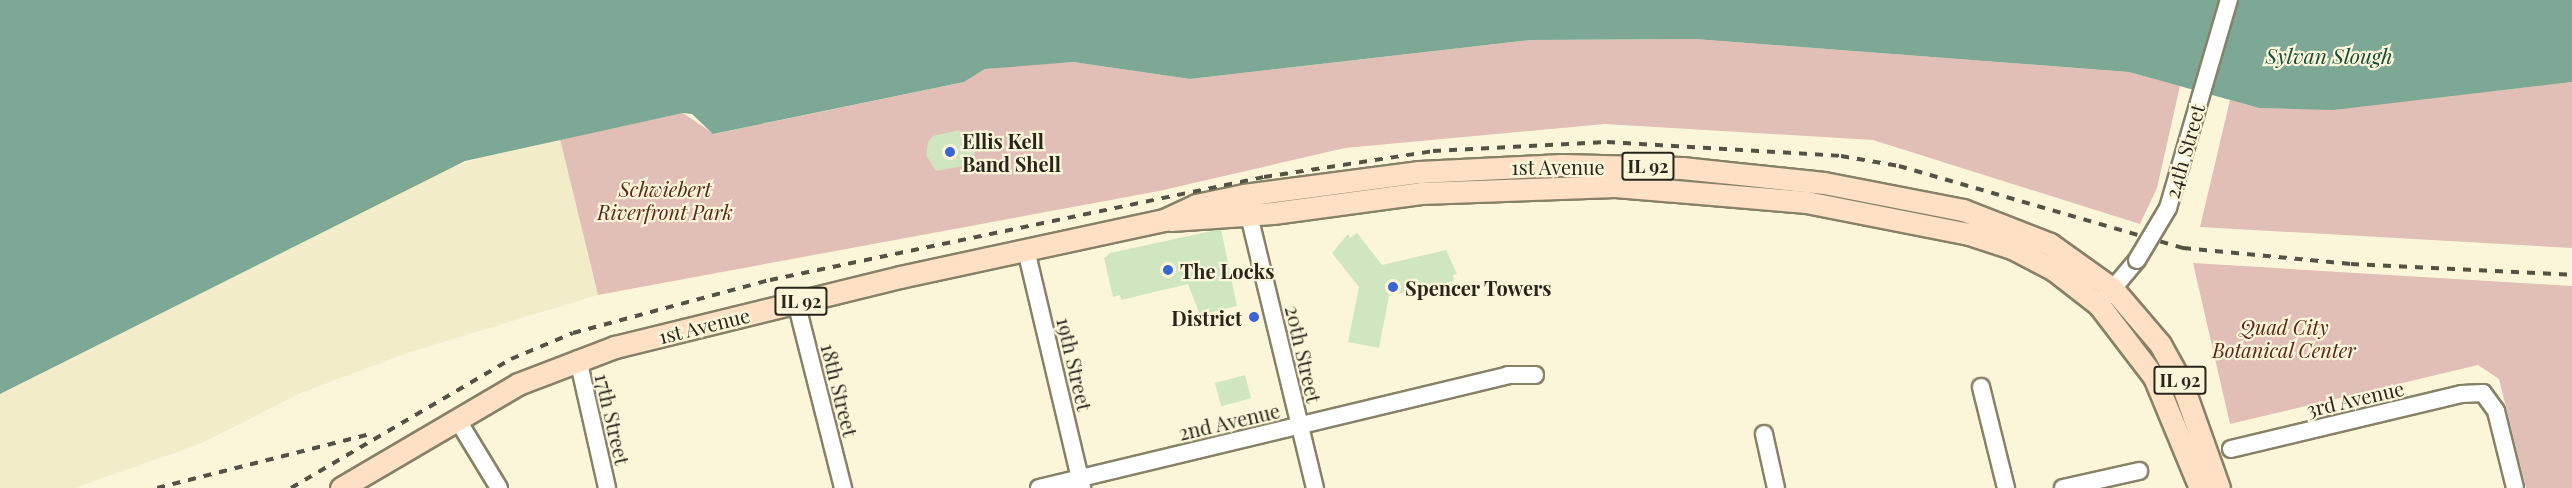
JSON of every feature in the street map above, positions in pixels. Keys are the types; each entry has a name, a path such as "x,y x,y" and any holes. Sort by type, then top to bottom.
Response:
{"main road":[{"name":"1st Avenue","path":"1247,205 1392,175 1498,166 1632,166 1776,177 1893,195 1984,216 2050,244 2113,289"},
{"name":"1st Avenue","path":"341,488 518,384 578,359 796,302 1164,220 1196,205 1247,205 1544,186 1760,196 1876,214 1991,241 2055,270 2098,304"},
{"name":"IL 92","path":"2113,289 2160,344 2182,384 2219,488"},
{"name":"IL 92","path":"2098,304 2154,377 2199,488"}],"street":[{"name":"24th Street","path":"2098,304 2137,260 2168,208 2229,0"},
{"name":"20th Street","path":"1247,205 1315,488"},
{"name":"19th Street","path":"1026,250 1081,483"},
{"name":"18th Street","path":"796,302 843,488"},
{"name":"17th Street","path":"578,359 607,488"},
{"name":"2nd Avenue","path":"1039,488 1081,483 1299,426 1508,375 1535,375"},
{"path":"1981,387 2006,488"},
{"name":"3rd Avenue","path":"2231,449 2462,394 2488,397 2515,488"},
{"path":"457,419 499,488"},
{"path":"1764,434 1776,488"},
{"path":"2063,488 2139,471"}],"shaded area":[{"path":"560,139 598,295 407,353 301,393 200,444 74,488 0,488 0,394 428,176 490,154"}],"green space":[{"name":"Schwiebert Riverfront Park","path":"1695,39 2129,72 2180,86 2157,188 2140,224 1873,140 1605,124 1345,148 1159,191 598,295 560,139 683,113 714,134 964,82 985,69 1023,65 1073,62 1190,79 1531,40"},
{"path":"2572,82 2572,248 2200,227 2230,100 2259,108 2333,109"},
{"name":"Quad City Botanical Center","path":"2193,263 2572,286 2572,488 2526,488 2499,379 2478,365 2230,424"}],"water":[{"name":"Sylvan Slough","path":"0,0 2572,0 2572,82 2333,110 2259,108 2129,72 1695,39 1531,40 1190,79 1073,62 985,69 964,82 713,134 692,114 683,113 465,161 0,394"}],"building":[{"name":"Ellis Kell Band Shell","path":"959,130 961,136 970,134 975,157 967,159 968,165 936,171 926,155 928,142 933,136"},
{"name":"The Locks","path":"1221,229 1237,306 1200,315 1188,284 1121,300 1120,295 1113,297 1104,258 1110,253"},
{"name":"Spencer Towers","path":"1357,233 1382,265 1446,250 1457,274 1453,275 1454,281 1389,296 1379,348 1348,342 1359,287 1332,253 1348,234 1350,238"},
{"path":"1245,375 1251,398 1221,406 1215,383"}],"railway":[{"path":"291,488 511,359 573,333 770,280 1264,177 1433,151 1607,142 1841,156 1899,166 2183,248 2351,264 2572,275"},
{"path":"157,488 371,434"}],"place":[{"name":"Ellis Kell Band Shell","path":"950,152"},
{"name":"The Locks","path":"1168,270"},
{"name":"Spencer Towers","path":"1393,287"},
{"name":"District","path":"1254,317"}]}
